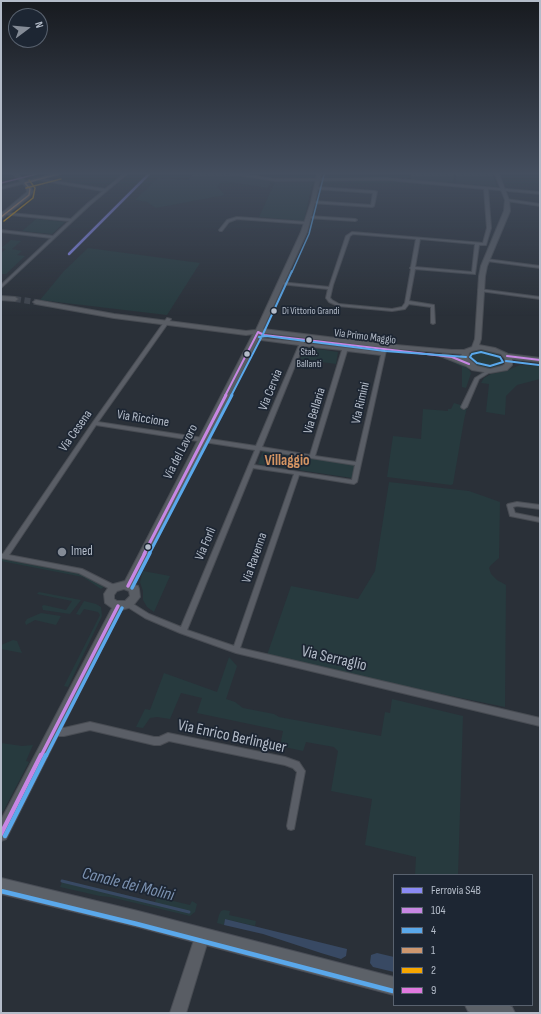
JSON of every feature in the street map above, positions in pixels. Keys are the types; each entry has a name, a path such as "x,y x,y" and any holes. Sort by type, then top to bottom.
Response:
{"main road":[{"path":"1,886 138,919 393,986"},
{"path":"478,1006 506,1013"}],"street":[{"path":"1,287 71,221"},
{"path":"221,230 228,221"},
{"name":"Via del Lavoro","path":"128,586 203,440 259,336 307,221"},
{"path":"418,238 407,302 403,308 398,310 338,305 330,301 328,298 331,287 348,236 352,233 418,238 485,244 489,228 488,221"},
{"path":"475,348 478,339 480,290 484,266 502,221"},
{"path":"1,231 53,237"},
{"path":"412,266 474,273 477,243"},
{"path":"488,259 540,266"},
{"path":"281,282 331,287"},
{"path":"480,290 540,298"},
{"path":"1,298 15,299"},
{"name":"Via Primo Maggio","path":"36,302 100,312 114,316 248,329 259,336 264,335 345,349 466,352 475,348 487,347 499,350 507,356 540,360"},
{"path":"407,302 429,304 433,306 433,323"},
{"name":"Via Cesena","path":"2,556 168,321"},
{"name":"Via Primo Maggio","path":"259,336 266,331 384,350"},
{"path":"478,339 487,347"},
{"name":"Via Primo Maggio","path":"302,342 452,357 472,366 490,371 504,368 508,365 528,362 540,364"},
{"name":"Via Cervia","path":"252,466 302,342"},
{"name":"Via Bellaria","path":"312,457 345,349"},
{"name":"Via Rimini","path":"297,474 354,482 384,350"},
{"path":"466,352 464,358 472,366 477,378"},
{"path":"507,356 509,359 508,365"},
{"path":"464,407 477,378 490,371"},
{"name":"Via Riccione","path":"95,423 358,464"},
{"path":"252,466 297,474"},
{"name":"Via Forlì","path":"182,631 252,466"},
{"name":"Via Ravenna","path":"236,650 297,474"},
{"path":"540,507 517,504 510,505 512,515 540,520"},
{"path":"2,556 80,571 114,588"},
{"path":"1,834 123,605 134,600 136,594 134,589 121,585 114,588 109,594 109,600 123,605"},
{"name":"Via Serraglio","path":"123,605 182,631 236,650 540,722"},
{"name":"Via Enrico Berlinguer","path":"54,732 64,732 90,726 154,741 160,741 168,737 285,761 296,765 301,771 291,826"},
{"path":"178,1013 202,936"}],"green space":[{"path":"33,221 65,222 52,234 22,231"},
{"path":"11,240 21,241 12,249 22,251 17,255 25,256 6,274 1,274 1,253 6,249 1,248"},
{"path":"88,248 200,263 167,315 40,300 64,271"},
{"path":"305,347 338,352 336,364 300,359"},
{"path":"476,349 495,352 502,358 502,364 495,368 478,367 466,359 467,353"},
{"path":"446,359 450,359 468,368 471,373 466,388 462,387 462,367"},
{"path":"520,365 540,366 540,379 517,385 506,396 505,415 486,412 489,384 481,383 484,378 491,374 506,371"},
{"path":"454,403 467,407 453,484 451,485 387,477 393,436 421,439 423,409 448,411"},
{"path":"263,451 355,465 352,478 258,464"},
{"path":"389,482 469,491 500,502 499,558 489,568 491,574 497,580 506,585 505,707 266,658 291,586 358,599 375,571"},
{"path":"1,559 78,573 90,578 104,587 101,589 83,577 1,561"},
{"path":"143,571 170,576 154,612 147,607 143,600 143,591 140,582"},
{"path":"39,592 81,600 70,614 43,610 42,606 44,605 66,610 72,601 37,594"},
{"path":"84,601 101,607 102,616 68,687 64,686 100,615 98,612 84,609 80,615 76,614"},
{"path":"41,613 61,616 56,625 35,620 26,625 25,622 27,619"},
{"path":"13,640 17,641 22,653 1,649 1,645"},
{"path":"229,657 237,666 226,699 235,702 243,708 274,714 279,717 381,736 385,712 390,713 392,699 463,716 458,874 415,874 416,857 365,845 372,799 331,791 338,751 334,747 306,742 303,751 280,746 283,731 197,713 202,698 181,693 170,719 157,717 150,718 143,728 136,727 145,709 150,710 164,673 217,692"},
{"path":"1,743 22,746 33,745 26,761 29,762 1,813"},
{"path":"63,880 155,902 157,897 190,905 192,901 197,904 195,912 190,916 60,887"},
{"path":"221,911 230,911 229,915 256,921 255,926 225,919 224,925 217,923"}],"water":[{"path":"225,919 347,949 346,956 341,959 263,934 224,925"},
{"path":"377,953 393,957 393,972 373,967 370,963 371,955"}],"waterway":[{"name":"Canale dei Molini","path":"62,881 189,912"}],"tunnel":[{"path":"15,299 36,302"}],"rail line":[{"name":"S4B","path":"69,254 102,221"}],"transit line":[{"name":"4","path":"132,588 263,334 309,234 313,221"},
{"name":"104","path":"258,332 264,335 452,357 469,364"},
{"name":"104","path":"128,586 258,332"},
{"name":"4","path":"259,337 266,336 385,351 466,357"},
{"name":"4","path":"481,352 500,357 503,362 490,366 477,363 470,357 472,354 481,352"},
{"name":"104","path":"507,356 540,360"},
{"name":"4","path":"506,361 539,365"},
{"name":"104","path":"1,834 118,606"},
{"name":"4","path":"5,836 122,608"},
{"name":"4","path":"1,891 137,924 393,991"}],"place":[{"name":"Di Vittorio Grandi","path":"274,311"},
{"name":"Stab. Ballanti","path":"309,340"},
{"name":"Imed","path":"62,552"}],"district":[{"name":"Villaggio","path":"287,461"}]}
